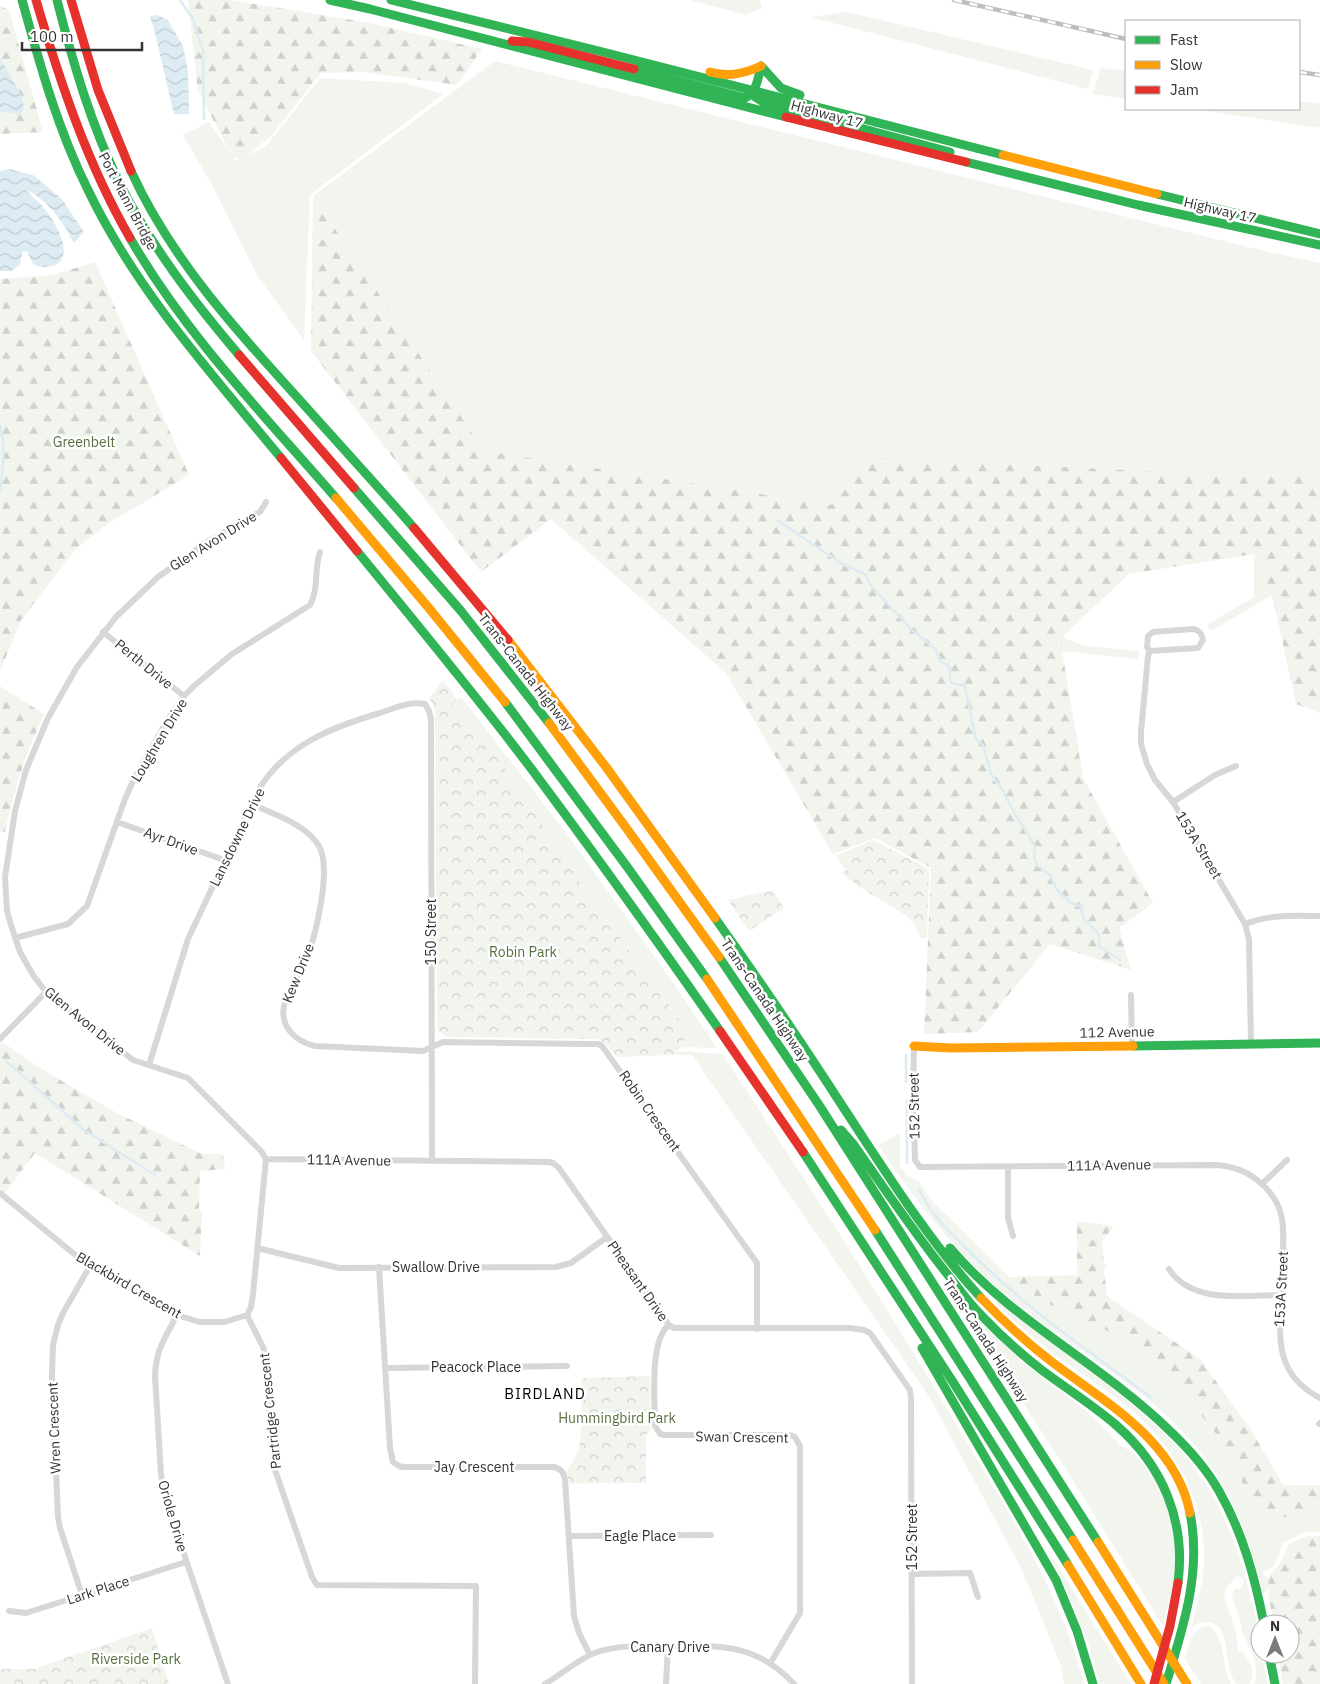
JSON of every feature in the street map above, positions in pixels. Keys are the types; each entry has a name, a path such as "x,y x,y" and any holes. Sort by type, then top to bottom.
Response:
{"main road":[{"path":"22,0 51,99 68,146 93,202 121,252 144,287 166,319 457,673 529,766 664,951 866,1248 1047,1530 1141,1684"},
{"name":"Port Mann Bridge","path":"36,0 64,94 82,140 106,195 155,278 243,389 411,586 478,668 545,754 680,940 829,1160 1165,1684"},
{"name":"Port Mann Bridge","path":"57,0 81,89 97,133 121,186 170,268 191,297 258,376"},
{"path":"71,0 95,84 111,127 134,179 161,228 202,288 268,367 443,560 572,722 713,915 916,1214 968,1283 992,1309 1050,1360 1128,1419 1146,1435 1165,1458 1180,1481 1194,1533 1195,1568 1193,1587 1181,1636 1165,1684"},
{"name":"Highway 17","path":"330,0 1034,180 1320,246"},
{"name":"Highway 17","path":"390,0 599,51 1091,178 1320,234"},
{"path":"478,38 528,42 745,98 754,91"},
{"path":"599,51 657,59 722,75 739,75 761,66"},
{"path":"761,66 754,91 755,97 763,102 928,145 1034,180"},
{"path":"761,66 777,85 786,91 855,109 923,134"},
{"name":"Trans-Canada Highway","path":"258,376 428,572 562,741 698,926 813,1095 1188,1684"},
{"name":"112 Avenue","path":"914,1046 951,1048 1320,1043"},
{"path":"813,1095 854,1145 936,1261 982,1316 1040,1368 1126,1434 1152,1466 1165,1488 1174,1510 1179,1530 1180,1566 1171,1621 1154,1684"},
{"path":"896,1184 952,1251 985,1285 1019,1313 1138,1401 1170,1430 1197,1460 1214,1483 1233,1517 1245,1549 1262,1614"},
{"path":"866,1248 1056,1580 1071,1613 1093,1684"},
{"path":"1271,1664 1275,1684"}],"street":[{"name":"Glen Avon Drive","path":"266,502 260,512 210,540 173,565 140,594 103,632 77,666 56,702 33,752 20,792 10,833 5,877 8,911 16,938 33,975 46,992 133,1060 188,1078 261,1151 266,1159"},
{"name":"Loughren Drive","path":"16,938 68,924 87,906 125,799 143,761 164,726 184,696 232,654 310,605 314,598 316,566 320,552"},
{"name":"153A Street","path":"1197,629 1202,634 1203,640 1198,648 1150,651 1147,647 1147,639 1153,632 1197,629"},
{"name":"Perth Drive","path":"103,632 184,696"},
{"name":"153A Street","path":"1150,651 1148,656 1141,744 1147,764 1155,780 1173,802 1245,924 1249,939 1251,1044"},
{"name":"Lansdowne Drive","path":"149,1066 188,940 224,860 264,781 278,764 312,739 348,722 413,704 425,704"},
{"name":"150 Street","path":"425,704 431,719 432,1161"},
{"path":"1173,802 1215,775 1236,766"},
{"name":"Kew Drive","path":"251,804 303,830 318,845 323,859 325,872 323,887 309,951 304,966 285,1001 283,1019 290,1032 305,1042 320,1046 423,1051 433,1046"},
{"name":"Ayr Drive","path":"117,822 224,860"},
{"path":"1245,924 1254,920 1272,917 1320,916"},
{"path":"0,1039 46,992"},
{"path":"1131,995 1132,1046"},
{"name":"Robin Crescent","path":"433,1046 443,1042 586,1044 602,1046 757,1263 758,1328"},
{"name":"152 Street","path":"914,1046 915,1160 918,1165"},
{"path":"247,1315 251,1307 253,1294 266,1159"},
{"name":"111A Avenue","path":"266,1159 432,1161"},
{"path":"1262,1184 1287,1160"},
{"name":"Pheasant Drive","path":"432,1161 544,1161 553,1163 559,1168 668,1324 674,1328 850,1328 864,1330 874,1338 910,1390"},
{"name":"111A Avenue","path":"918,1165 923,1167 1218,1165 1229,1166 1248,1173 1262,1184"},
{"path":"1008,1167 1008,1218 1013,1236"},
{"name":"153A Street","path":"1262,1184 1276,1202 1284,1225 1279,1335 1282,1351 1293,1375 1309,1391 1320,1398"},
{"name":"Blackbird Crescent","path":"0,1193 90,1266 177,1315 199,1322 225,1322 247,1315"},
{"name":"Swallow Drive","path":"257,1248 333,1267 561,1266 571,1263 607,1237"},
{"name":"Wren Crescent","path":"82,1594 60,1528 58,1516 52,1357 58,1325 90,1266"},
{"name":"Jay Crescent","path":"380,1268 391,1455 396,1464 403,1467 557,1468 563,1472 576,1624 590,1655"},
{"path":"1169,1269 1180,1282 1201,1292 1219,1295 1282,1295"},
{"name":"Oriole Drive","path":"177,1315 158,1351 155,1376 162,1485 228,1684"},
{"name":"Partridge Crescent","path":"247,1315 264,1349 274,1467 312,1577 317,1585 476,1586 475,1684"},
{"name":"Swan Crescent","path":"668,1324 662,1330 655,1357 655,1426 660,1434 790,1435 795,1437 800,1446 800,1613 771,1662"},
{"name":"Peacock Place","path":"386,1368 567,1366"},
{"name":"152 Street","path":"910,1390 913,1420 912,1684"},
{"name":"Eagle Place","path":"569,1536 711,1536"},
{"name":"Lark Place","path":"9,1611 26,1613 186,1562"},
{"path":"912,1574 970,1573 978,1597"},
{"path":"666,1684 668,1646"},
{"name":"Canary Drive","path":"545,1684 590,1655 604,1650 623,1647 710,1646 748,1652 771,1662 794,1684"}],"green space":[{"path":"188,0 231,0 370,23 482,49 457,85 363,72 321,73 270,137 242,159 233,158 198,91"},
{"path":"690,0 760,0 762,8 746,15"},
{"path":"0,6 9,10 43,132 0,134"},
{"path":"847,12 1093,70 1088,89 810,17"},
{"path":"495,61 1252,248 1320,263 1320,471 1275,477 874,458 831,505 484,451 313,196"},
{"path":"1101,68 1125,71 1125,99 1093,94"},
{"path":"320,78 404,83 443,94 310,195 304,340 257,275 211,183 183,135 209,122 236,161 266,146"},
{"path":"1300,101 1320,104 1320,128 1200,110 1300,110"},
{"path":"313,196 484,451 831,505 874,458 1275,477 1320,471 1320,713 1296,704 1272,595 1254,554 1129,574 1062,637 1062,651 1083,778 1153,903 1119,928 1131,970 1050,944 978,1032 924,1034 931,868 875,838 833,854 726,673 551,519 481,572 311,351"},
{"name":"Greenbelt","path":"95,262 189,475 107,524 76,549 21,620 0,671 0,279 53,275"},
{"path":"1254,554 1272,595 1211,631 1207,625 1254,597"},
{"path":"1062,637 1085,646 1139,651 1138,659 1062,651"},
{"name":"Robin Park","path":"443,680 457,700 452,703 506,770 577,878 686,1029 683,1047 676,1051 674,1055 617,1057 606,1044 597,1039 448,1037 439,1033 437,1027 435,713 433,704 429,699"},
{"path":"0,686 44,714 21,772 5,832 0,831"},
{"path":"461,697 564,830 672,981 717,1048 683,1047 686,1029 577,878 506,770 452,703"},
{"path":"873,840 929,869 927,938 921,938 915,925 907,916 858,886 842,873 846,870 836,856"},
{"path":"773,890 784,908 749,931 728,900"},
{"path":"2,1042 43,1070 117,1113 202,1154 223,1154 225,1169 200,1171 199,1210 202,1211 200,1256 35,1153 5,1193 0,1189 0,1044"},
{"path":"676,1051 722,1054 814,1195 875,1290 1015,1524 1048,1586 1062,1618 1084,1684 1064,1684 1060,1663 1021,1568 930,1398 692,1055 674,1055"},
{"path":"900,1133 900,1165 906,1175 918,1181 933,1202 1009,1277 1042,1301 1147,1349 1217,1435 1262,1519 1320,1514 1320,1532 1306,1532 1284,1542 1274,1566 1263,1572 1270,1579 1268,1588 1263,1595 1246,1534 1234,1506 1204,1457 1163,1412 1121,1379 1022,1308 987,1278 953,1243 906,1186 878,1145"},
{"path":"1077,1221 1114,1226 1102,1241 1104,1264 1107,1264 1104,1270 1108,1297 1200,1359 1251,1430 1283,1485 1320,1485 1320,1514 1262,1519 1217,1435 1147,1349 1042,1301 1009,1277 1077,1275"},
{"path":"950,1286 1012,1352 1027,1366 1088,1412 1121,1446 1134,1453 1155,1480 1172,1524 1176,1557 1174,1582 1163,1626 1069,1474 948,1287"},
{"path":"998,1302 1131,1403 1171,1440 1203,1480 1219,1507 1232,1535 1254,1614 1250,1614 1250,1649 1241,1629 1242,1626 1232,1597 1234,1589 1242,1588 1244,1583 1243,1578 1237,1576 1226,1588 1224,1596 1236,1632 1238,1650 1251,1665 1252,1675 1249,1684 1237,1684 1232,1677 1224,1639 1216,1625 1204,1622 1191,1629 1203,1574 1204,1542 1194,1498 1174,1458 1161,1440 1128,1407 1069,1365 996,1304"},
{"name":"Hummingbird Park","path":"650,1376 651,1430 646,1435 646,1483 569,1484 567,1471 578,1452 581,1434 582,1378"},
{"path":"1308,1536 1320,1536 1320,1684 1283,1684 1280,1664 1300,1664 1300,1614 1272,1614 1268,1584 1271,1573 1279,1565 1288,1546"},
{"path":"1044,1544 1131,1684 1100,1684 1076,1612"},
{"path":"1205,1626 1212,1628 1217,1634 1231,1684 1201,1684 1185,1659 1193,1635"},
{"name":"Riverside Park","path":"152,1628 169,1684 0,1684 0,1669 34,1669"},
{"path":"1255,1664 1264,1664 1267,1684 1254,1684"}],"water":[{"path":"157,15 168,20 183,46 188,71 189,114 174,114 150,16"},
{"path":"0,58 22,96 24,108 21,114 0,112"},
{"path":"9,169 33,175 62,199 84,232 74,243 65,227 49,206 27,190 53,220 62,239 63,256 59,262 51,266 44,267 33,264 27,251 22,252 20,265 11,271 0,271 0,171"}],"waterway":[{"path":"180,0 193,19 203,51 204,119"},
{"path":"0,425 3,450 0,492"},
{"path":"777,520 842,564 865,574 871,586 911,629 936,650 941,662 949,666 951,683 965,686 976,740 983,745 991,774 1002,789 1035,846 1034,857 1037,865 1050,875 1057,890 1071,903 1080,906 1084,919 1099,934 1099,946 1120,960"},
{"path":"906,1055 906,1082"},
{"path":"6,1061 84,1130 155,1175"},
{"path":"907,1100 907,1163"},
{"path":"919,1189 928,1206 946,1228 987,1269 1056,1327 1152,1398"}],"railway":[{"path":"954,0 1125,39"},
{"path":"1300,72 1320,75"}],"traffic: fast":[{"path":"22,0 59,121 77,167 107,227 176,330 281,458"},
{"path":"57,0 84,94 100,139 120,184 145,229 174,273 239,355"},
{"path":"330,0 786,117"},
{"path":"391,0 599,51 1003,155"},
{"path":"634,69 745,98 755,88 761,66"},
{"path":"761,66 781,88 800,95"},
{"path":"754,91 755,97 763,102 950,152"},
{"path":"966,162 1138,205 1320,245"},
{"path":"131,171 165,233 184,262 227,318 414,528"},
{"path":"1157,194 1320,234"},
{"path":"130,238 175,307 200,341 336,498"},
{"path":"354,488 461,611 549,723"},
{"path":"357,551 530,767 720,1031"},
{"path":"505,702 628,868 707,979"},
{"path":"715,918 781,1013 909,1207 944,1254 981,1298"},
{"path":"719,957 819,1105 1098,1542"},
{"path":"1133,1046 1320,1043"},
{"path":"841,1130 854,1145 926,1247 977,1311 1027,1358 1116,1425 1147,1458 1168,1496 1174,1517 1180,1560 1178,1583"},
{"path":"803,1152 953,1382 1068,1565"},
{"path":"875,1230 1073,1540"},
{"path":"950,1248 974,1274 1001,1298 1142,1406 1176,1437 1196,1459 1219,1491 1235,1523 1252,1573 1262,1614"},
{"path":"922,1348 1056,1580 1077,1631 1093,1684"},
{"path":"1166,1684 1189,1600 1194,1557 1190,1513"},
{"path":"1271,1664 1275,1684"}],"traffic: slow":[{"path":"710,72 736,74 761,66"},
{"path":"1003,155 1157,194"},
{"path":"336,498 505,702"},
{"path":"508,640 606,767 715,918"},
{"path":"549,723 719,957"},
{"path":"707,979 875,1230"},
{"path":"914,1046 951,1048 1133,1046"},
{"path":"981,1298 1033,1347 1136,1425 1170,1465 1182,1487 1190,1513"},
{"path":"1073,1540 1164,1684"},
{"path":"1098,1542 1187,1684"},
{"path":"1068,1565 1141,1684"}],"traffic: jam":[{"path":"36,0 76,122 101,181 130,238"},
{"path":"71,0 98,90 131,171"},
{"path":"512,41 528,42 634,69"},
{"path":"786,117 966,162"},
{"path":"239,355 354,488"},
{"path":"281,458 357,551"},
{"path":"414,528 508,640"},
{"path":"720,1031 803,1152"},
{"path":"1154,1684 1170,1626 1178,1583"}],"district":[{"name":"BIRDLAND","path":"545,1393"}]}
